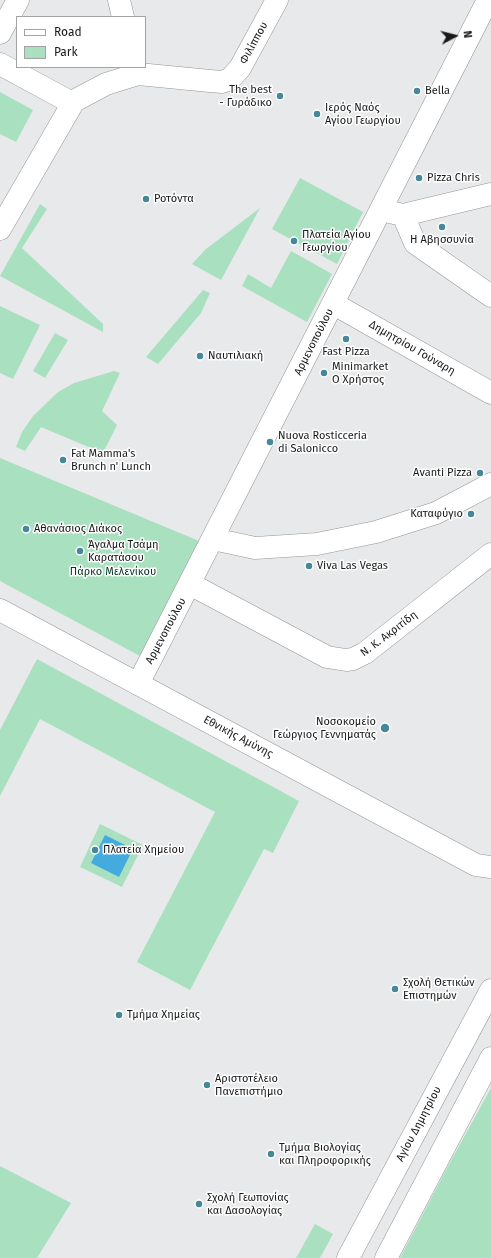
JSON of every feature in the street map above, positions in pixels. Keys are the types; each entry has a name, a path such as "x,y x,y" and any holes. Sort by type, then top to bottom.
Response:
{"street":[{"path":"0,33 18,0"},
{"path":"119,0 124,16"},
{"name":"Φιλίππου","path":"137,71 225,81 232,78 240,68 277,0"},
{"name":"Αρμενοπούλου","path":"138,684 334,304 488,0"},
{"path":"0,64 72,103"},
{"path":"0,229 72,103 97,88 137,71"},
{"path":"381,210 403,215 491,194"},
{"path":"403,215 415,243 491,296"},
{"name":"Δημητρίου Γούναρη","path":"334,304 491,393"},
{"path":"213,539 255,548 288,547 325,543 376,532 436,513 491,484"},
{"name":"Ν. Κ. Ακριτίδη","path":"190,584 327,656 346,660 353,659 366,653 491,554"},
{"name":"Εθνικής Αμύνης","path":"0,610 138,684 486,865 491,881"},
{"name":"Αγίου Δημητρίου","path":"348,1258 491,990"},
{"path":"386,1258 491,1058"}],"green space":[{"path":"0,92 33,110 16,142 0,134"},
{"path":"300,178 363,212 337,264 272,229"},
{"path":"40,204 47,209 22,248 103,324 103,332 0,276"},
{"path":"260,208 221,280 192,264 206,249"},
{"path":"291,251 332,274 307,322 242,286 248,274 271,288"},
{"path":"203,290 210,293 201,313 158,364 146,357"},
{"path":"0,306 40,325 13,379 0,373"},
{"path":"55,333 68,340 45,378 33,371"},
{"path":"114,371 120,373 102,411 117,425 103,453 41,427 25,451 16,447 22,432 33,416 58,392 74,383"},
{"name":"Πάρκο Μελενίκου","path":"0,458 199,541 140,656 0,581"},
{"path":"37,659 299,801 273,853 264,849 190,990 137,962 215,812 40,719 0,796 0,730"},
{"path":"100,824 143,845 122,887 80,867"},
{"path":"491,1088 491,1258 400,1258 447,1168"},
{"path":"0,1166 71,1203 37,1258 0,1258"},
{"path":"315,1224 333,1234 320,1258 296,1258"}],"water":[{"path":"105,835 133,849 119,877 91,863"}],"place":[{"name":"Bella","path":"417,91"},
{"name":"The best - Γυράδικο","path":"280,96"},
{"name":"Ιερός Ναός Αγίου Γεωργίου","path":"317,114"},
{"name":"Pizza Chris","path":"419,178"},
{"name":"Ροτόντα","path":"146,199"},
{"name":"Η Αβησσυνία","path":"442,227"},
{"name":"Πλατεία Αγίου Γεωργίου","path":"294,241"},
{"name":"Fast Pizza","path":"346,339"},
{"name":"Ναυτιλιακή","path":"200,356"},
{"name":"Minimarket Ο Χρήστος","path":"324,373"},
{"name":"Nuova Rosticceria di Salonicco","path":"270,442"},
{"name":"Fat Mamma's Brunch n' Lunch","path":"63,460"},
{"name":"Avanti Pizza","path":"480,473"},
{"name":"Καταφύγιο","path":"471,514"},
{"name":"Αθανάσιος Διάκος","path":"26,529"},
{"name":"Άγαλμα Τσάμη Καρατάσου","path":"80,551"},
{"name":"Viva Las Vegas","path":"309,566"},
{"name":"Νοσοκομείο Γεώργιος Γεννηματάς","path":"385,728"},
{"name":"Πλατεία Χημείου","path":"95,850"},
{"name":"Σχολή Θετικών Επιστημών","path":"395,989"},
{"name":"Τμήμα Χημείας","path":"119,1015"},
{"name":"Αριστοτέλειο Πανεπιστήμιο","path":"207,1085"},
{"name":"Τμήμα Βιολογίας και Πληροφορικής","path":"271,1154"},
{"name":"Σχολή Γεωπονίας και Δασολογίας","path":"199,1204"}]}
